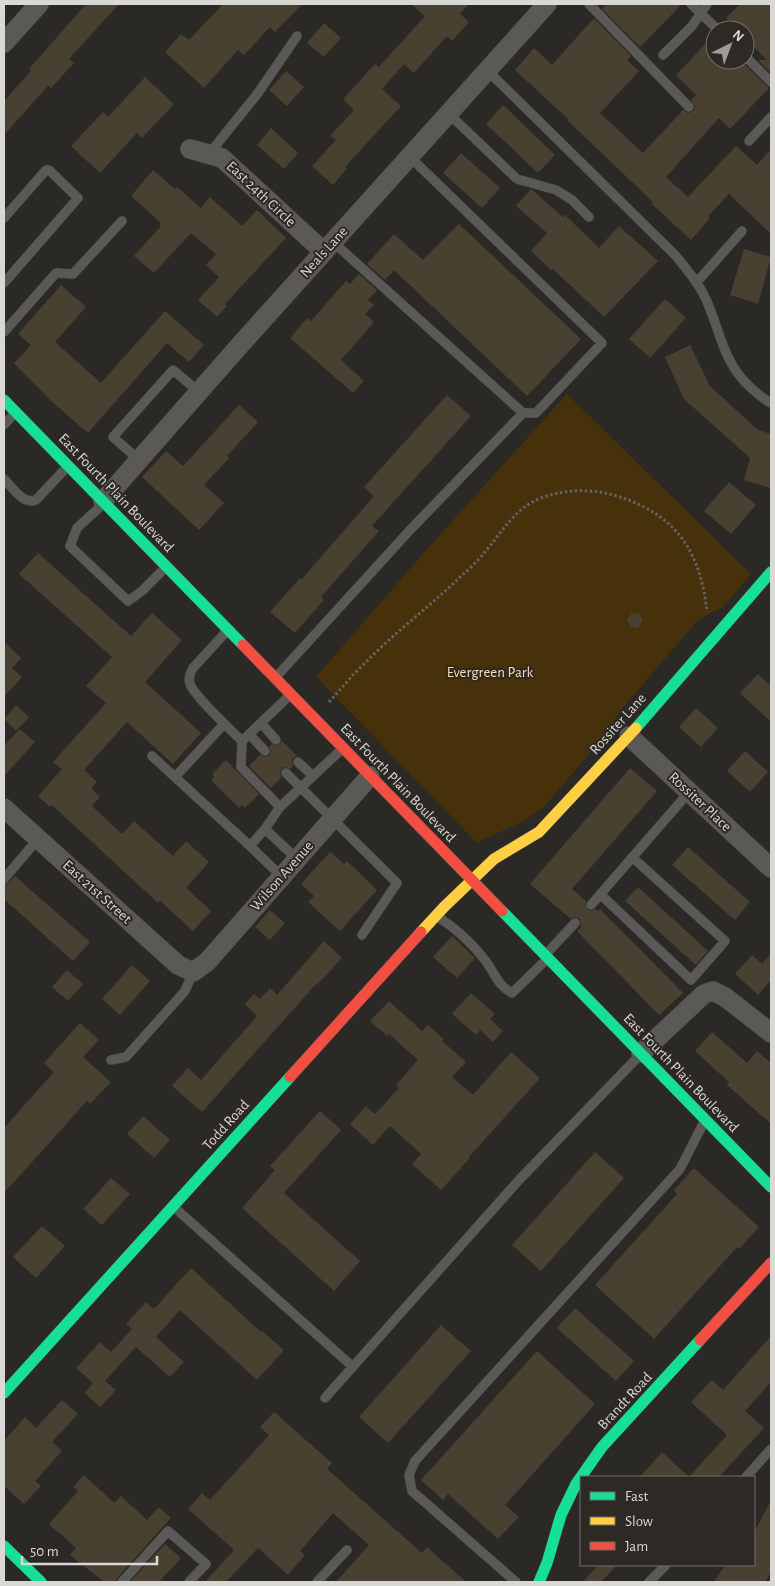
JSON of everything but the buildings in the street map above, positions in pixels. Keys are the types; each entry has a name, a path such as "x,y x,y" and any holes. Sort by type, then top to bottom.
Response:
{"street":[{"name":"Neals Lane","path":"104,502 199,392 546,4"},
{"path":"4,43 31,7"},
{"name":"East 24th Circle","path":"190,149 222,158 328,247"},
{"name":"East Fourth Plain Boulevard","path":"4,400 771,1187"},
{"name":"Rossiter Lane","path":"472,879 494,859 539,832 629,736 771,572"},
{"name":"Rossiter Place","path":"629,736 771,868"},
{"name":"Wilson Avenue","path":"193,972 207,962 370,776"},
{"name":"East 21st Street","path":"4,808 178,965 193,972"},
{"name":"Todd Road","path":"4,1393 436,916 472,879"},
{"path":"641,1053 704,994 713,991 726,997 771,1031"},
{"name":"Brandt Road","path":"582,1476 602,1447 771,1263"},
{"name":"Brandt Road","path":"539,1582 548,1563 561,1515 580,1478"},
{"path":"4,1546 40,1582"}],"lane":[{"path":"590,4 689,107"},
{"path":"691,4 707,20"},
{"path":"663,56 692,26 707,4"},
{"path":"208,154 258,93 297,36"},
{"path":"755,66 771,82"},
{"path":"488,70 676,256 697,282 708,303 731,365 739,377 763,399 771,403"},
{"path":"448,114 517,179 556,190 572,200 588,217"},
{"path":"749,141 771,117"},
{"path":"275,678 410,530 523,414 536,413 602,343 410,157"},
{"path":"4,218 46,170 49,170 78,198 4,283"},
{"path":"4,332 56,273 73,274 122,221"},
{"path":"697,282 742,230"},
{"path":"328,247 523,414"},
{"path":"139,460 113,437 173,370 199,392"},
{"path":"4,425 16,412"},
{"path":"4,478 24,500 31,502 36,500 68,466"},
{"path":"104,502 77,528 70,546 128,601 142,591 167,567"},
{"path":"228,630 193,668 189,675 190,684 224,724 242,741"},
{"path":"280,807 241,767 242,741 291,694"},
{"path":"261,723 276,740"},
{"path":"174,777 224,724"},
{"path":"249,734 265,751"},
{"path":"250,846 265,829 280,807 343,748"},
{"path":"152,756 281,876"},
{"path":"298,762 312,776"},
{"path":"286,773 396,883 362,935"},
{"path":"591,905 689,792"},
{"path":"265,829 297,859"},
{"path":"4,879 38,839"},
{"path":"600,894 691,980 725,942 632,857"},
{"path":"436,916 457,929 485,960 503,988 512,993 575,923"},
{"path":"112,1060 126,1057 185,992 193,972"},
{"path":"325,1398 519,1180 641,1053"},
{"path":"516,1582 412,1491 409,1475 415,1461 680,1169 706,1120"},
{"path":"173,1206 353,1367"},
{"path":"747,1476 771,1449"},
{"path":"122,1582 168,1531 206,1564 189,1582"},
{"path":"317,1582 346,1550"},
{"path":"649,1582 665,1566"}],"path":[{"path":"314,718 365,662 477,560 521,510 540,499 568,491 602,491 630,500 660,515 679,534 696,562 705,598 710,642"}],"green space":[{"name":"Evergreen Park","path":"567,394 751,574 723,607 698,620 619,712 609,731 543,808 525,820 477,843 316,677 428,548"}],"traffic: fast":[{"path":"4,400 243,645"},
{"path":"636,728 771,572"},
{"path":"502,911 771,1187"},
{"path":"4,1393 290,1077"},
{"path":"582,1476 602,1447 700,1340"},
{"path":"539,1582 547,1563 561,1515 580,1478"},
{"path":"4,1546 41,1582"}],"traffic: slow":[{"path":"421,932 494,859 539,832 636,728"}],"traffic: jam":[{"path":"243,645 502,911"},
{"path":"290,1077 421,932"},
{"path":"700,1340 771,1263"}]}
